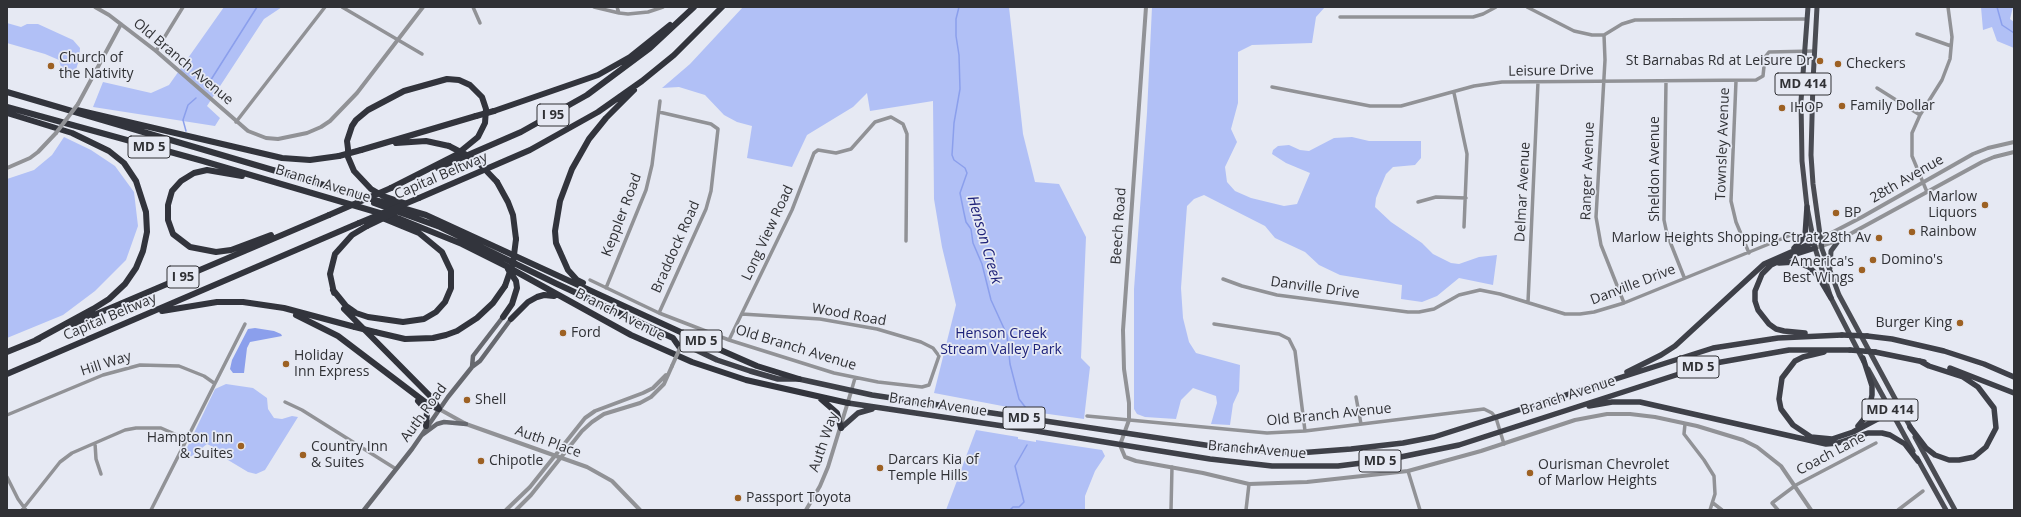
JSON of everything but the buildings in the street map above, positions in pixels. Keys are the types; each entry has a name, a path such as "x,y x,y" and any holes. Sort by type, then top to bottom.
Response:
{"highway":[{"path":"26,98 282,158 310,160 339,156 361,150 476,116 579,83 610,69 647,44 691,7"},
{"name":"Capital Beltway","path":"7,352 515,135 567,108 629,65 664,36 694,7"},
{"name":"Capital Beltway","path":"7,374 360,223 421,199 536,147 592,115 642,81 674,55 722,7"},
{"path":"606,297 577,280 563,261 556,243 555,231 560,201 574,164 597,129 623,101 674,55"},
{"path":"391,188 456,155 478,137 485,123 486,109 482,97 470,84 447,79 420,86 391,97 361,114 352,126 347,141 350,164 358,177 371,189 383,196 432,215 467,233"},
{"name":"Branch Avenue","path":"7,92 308,181 405,208 467,233 757,366 799,379 851,392 1241,449 1280,452 1321,452 1403,443 1434,437 1712,348 1778,338 1842,335 1892,339 1944,351 1984,364 2014,377"},
{"name":"Branch Avenue","path":"7,107 292,187 421,227 462,244 506,266 560,298 631,336 692,362 746,380 848,404 1030,430 1210,459 1272,466 1338,466 1410,456 1459,445 1563,412 1624,390 1710,364 1789,350 1850,350 1875,352 1957,370 2014,393"},
{"path":"7,113 72,133 109,151 124,163 136,181 146,212 147,232 143,252 136,268 125,284 93,310 36,340"},
{"path":"154,312 217,302 243,302 284,308 405,339 432,338 446,335 457,331 477,318 493,303 505,286 513,263 516,239 513,215 498,182 476,160 438,142 414,141 361,150"},
{"path":"292,187 214,170 194,173 181,181 172,191 168,205 170,227 178,239 190,248 216,252 237,248 330,215"},
{"path":"308,181 440,227 554,283 673,338 682,347 692,348 717,360 767,376 778,379 799,379"},
{"path":"421,199 352,235 335,254 330,274 333,290 340,304 433,399 439,409"},
{"path":"333,290 346,306 361,315 411,323 431,316 441,308 448,295 452,280 451,271 446,259 442,252 430,241 412,230 336,200"},
{"path":"1790,251 1804,236 1807,207"},
{"path":"1586,388 1641,366 1675,346 1764,264 1790,251 1814,245"},
{"path":"1814,245 1771,265 1762,274 1755,290 1755,301 1763,318 1769,324 1780,330 1829,335"},
{"path":"1771,265 1796,262 1809,267 1818,276 1831,298"},
{"path":"503,317 512,304 517,288 512,274 506,266"},
{"path":"511,319 528,302 537,297 544,295 560,298"},
{"path":"284,308 338,336 430,405 439,409"},
{"path":"1838,350 1811,354 1795,362 1788,368 1782,378 1779,399 1786,418 1802,432 1811,437 1832,439 1848,434 1885,415 1904,415"},
{"path":"1848,434 1862,423 1868,414 1871,404 1872,386 1863,358"},
{"path":"1910,427 1926,448 1935,455 1949,460 1974,457 1986,447 1996,428 1994,408 1978,387 1963,377 1928,366 1920,361"},
{"path":"393,377 399,386 424,405 427,411 426,426"},
{"path":"818,397 837,413 841,428 858,413 880,408"},
{"path":"1563,412 1600,404 1640,402 1817,443 1838,443 1868,433 1882,433 1890,435 1905,444 1918,461"}],"main road":[{"name":"MD 414","path":"1808,7 1801,100 1802,146 1807,207 1814,245 1831,298 1892,414 1946,510"},
{"name":"MD 414","path":"1817,7 1814,51 1811,155 1822,246 1839,295 1955,510"},
{"path":"1831,275 1830,256 1832,249 1839,240"},
{"name":"Auth Road","path":"472,366 473,356 503,317"},
{"name":"Auth Road","path":"364,510 472,366 480,361 511,319"},
{"path":"419,438 436,424 444,422 466,424"}],"street":[{"name":"Old Branch Avenue","path":"95,7 121,24 156,51 248,131 266,138 278,139 294,136 321,127 330,121 352,98 423,7"},
{"path":"156,51 183,7"},
{"path":"236,122 325,7"},
{"path":"342,7 422,54"},
{"path":"473,7 480,22"},
{"path":"594,7 619,13 638,13 663,7"},
{"path":"617,7 619,13"},
{"name":"Beech Road","path":"1120,445 1126,432 1129,420 1129,403 1124,369 1123,330 1146,7"},
{"path":"1340,17 1473,16 1483,14 1496,7"},
{"path":"1527,7 1574,31 1585,34 1604,35 1622,24 1635,20 1807,19"},
{"path":"1927,192 1912,156 1912,134 1920,115 1942,80 1950,59 1952,46 1948,7"},
{"path":"7,168 34,155 56,133 78,104 121,24"},
{"path":"1916,34 1952,46"},
{"name":"Ranger Avenue","path":"1604,35 1596,217 1601,245 1624,303"},
{"name":"Leisure Drive","path":"1272,87 1330,100 1383,107 1414,104 1487,84 1603,81 1736,81 1762,78 1764,73 1765,57 1769,52 1814,51"},
{"name":"Sheldon Avenue","path":"1666,81 1664,220 1667,234 1684,277"},
{"name":"Townsley Avenue","path":"1736,81 1731,201 1736,222 1749,253"},
{"name":"Delmar Avenue","path":"1528,302 1538,82"},
{"path":"1877,88 1920,115"},
{"path":"1454,93 1467,154 1464,227"},
{"name":"Keppler Road","path":"606,288 646,190 652,165 660,101"},
{"name":"Braddock Road","path":"659,112 716,126 718,132 711,191 706,209 659,313"},
{"name":"Long View Road","path":"729,340 792,210 814,153 818,150 834,153 851,149 859,142 870,126 881,119 891,117 904,124 907,138 906,241"},
{"name":"28th Avenue","path":"1814,245 1821,239 1973,154 1988,148 2014,142"},
{"name":"28th Avenue","path":"1814,245 1822,246 1839,240 1982,162 1994,156 2014,152"},
{"path":"1418,202 1436,197 1466,198"},
{"name":"Danville Drive","path":"1223,279 1242,286 1277,295 1408,312 1419,312 1434,309 1459,295 1471,291 1490,291 1565,314 1580,314 1594,312 1624,303 1684,277 1749,253 1791,235"},
{"name":"Old Branch Avenue","path":"590,280 659,313 729,340 816,369 855,378 922,387 928,385 932,379"},
{"name":"Wood Road","path":"742,314 820,319 876,329 921,342 933,348 939,356 932,379"},
{"path":"151,510 245,324"},
{"path":"1214,324 1279,334 1289,339 1295,351 1305,431"},
{"path":"516,510 531,495 582,431 592,422 604,414 640,403 651,397 664,384 668,373 682,347"},
{"name":"Hill Way","path":"7,415 103,375 140,365 179,366 204,376 214,383"},
{"path":"506,510 530,487 585,418 595,411 653,388 668,373"},
{"name":"Auth Way","path":"806,510 820,486 841,428 855,378"},
{"path":"1356,397 1361,424"},
{"path":"285,402 302,410 396,469"},
{"name":"Auth Place","path":"439,409 466,424 587,467 612,481 638,509"},
{"name":"Old Branch Avenue","path":"1087,416 1266,433 1305,431 1484,409 1492,413 1496,418"},
{"path":"1120,445 1125,457 1131,460 1172,467 1249,484 1308,482 1408,471 1442,463 1575,420 1607,414 1649,416 1743,440 1757,447 1781,466 1796,485 1812,510"},
{"path":"1496,418 1504,444"},
{"path":"1685,424 1686,437 1704,460 1714,476 1715,494 1710,510"},
{"path":"7,477 24,509 60,462 72,453 125,430 136,428 161,428 186,439"},
{"path":"95,443 96,459 102,474"},
{"name":"Coach Lane","path":"1778,510 1772,503 1796,485 1876,443"},
{"path":"1171,510 1172,467"},
{"path":"1408,471 1420,510"},
{"path":"1246,510 1249,484"},
{"path":"1898,510 1922,491"},
{"path":"1713,503 1722,510"}],"green space":[{"path":"224,7 282,7 264,19 207,106 220,118 215,126 93,107 103,82 151,93 169,85"},
{"name":"Henson Creek Stream Valley Park","path":"743,7 1009,7 1023,134 1035,182 1059,184 1086,237 1081,358 1090,367 1084,419 1034,412 934,393 956,305 942,247 934,199 933,101 870,111 867,93 853,107 807,135 792,167 747,158 752,126 737,122 724,115 705,95 679,87 662,88 690,64"},
{"path":"1152,7 1325,7 1316,17 1312,43 1252,45 1238,52 1238,103 1231,129 1237,142 1225,167 1227,182 1235,191 1251,198 1284,206 1297,204 1310,173 1286,163 1272,154 1273,150 1278,146 1289,145 1300,150 1309,151 1334,138 1352,137 1369,141 1421,141 1421,158 1415,165 1393,167 1386,174 1376,198 1375,207 1391,222 1422,243 1433,254 1451,263 1459,264 1479,257 1497,255 1493,285 1459,278 1437,296 1422,302 1401,299 1402,285 1340,275 1319,265 1305,252 1275,238 1265,226 1204,195 1194,199 1187,206 1181,288 1183,318 1189,342 1196,353 1240,365 1239,391 1233,404 1230,425 1211,424 1217,403 1216,396 1193,388 1181,400 1176,419 1145,417 1137,414 1134,409 1134,289 1147,113"},
{"path":"1981,7 2013,7 2010,19 2014,22 2014,48 1997,41 1992,27 1983,30"},
{"path":"7,23 21,27 27,24 38,24 73,40 80,48 79,60 73,79 62,71 59,60 45,54 7,43"},
{"path":"64,137 91,150 115,166 134,192 138,226 126,260 95,291 63,315 7,338 7,179 34,170 52,155"},
{"path":"226,384 253,388 267,398 268,409 274,418 282,419 292,416 298,417 265,470 256,474 248,472 228,460 215,448 207,444 188,459 183,456 215,389"},
{"path":"976,430 1018,437 1018,439 1036,442 1036,440 1102,450 1105,456 1095,471 1085,496 1085,510 946,510"}],"shaded area":[{"path":"255,328 274,331 282,336 250,342 247,348 244,373 233,373 230,369 232,360 248,329"}],"waterway":[{"path":"207,86 257,7"},
{"name":"Henson Creek","path":"959,7 956,19 956,36 959,55 960,89 954,123 952,155 954,160 965,168 967,173 960,193 966,222 971,229 973,243 982,264 991,300 1007,335 1010,364 1019,399 1026,408"},
{"path":"1997,7 2002,25 2014,33"},
{"path":"186,131 183,120 188,105 196,98"},
{"name":"Henson Creek","path":"1010,510 1013,507 1019,507 1024,502 1015,466 1027,445"}],"place":[{"name":"St Barnabas Rd at Leisure Dr","path":"1820,61"},
{"name":"Checkers","path":"1838,64"},
{"name":"Church of the Nativity","path":"51,66"},
{"name":"Family Dollar","path":"1842,106"},
{"name":"IHOP","path":"1782,108"},
{"name":"Marlow Liquors","path":"1985,205"},
{"name":"BP","path":"1836,213"},
{"name":"Rainbow","path":"1912,232"},
{"name":"Marlow Heights Shopping Ctr at 28th Av","path":"1879,238"},
{"name":"Domino's","path":"1873,260"},
{"name":"America's Best Wings","path":"1862,270"},
{"name":"Burger King","path":"1960,323"},
{"name":"Ford","path":"563,333"},
{"name":"Holiday Inn Express","path":"286,364"},
{"name":"Shell","path":"467,400"},
{"name":"Hampton Inn & Suites","path":"241,446"},
{"name":"Country Inn & Suites","path":"303,455"},
{"name":"Chipotle","path":"481,461"},
{"name":"Darcars Kia of Temple Hills","path":"880,468"},
{"name":"Ourisman Chevrolet of Marlow Heights","path":"1530,473"},
{"name":"Passport Toyota","path":"738,498"}]}
